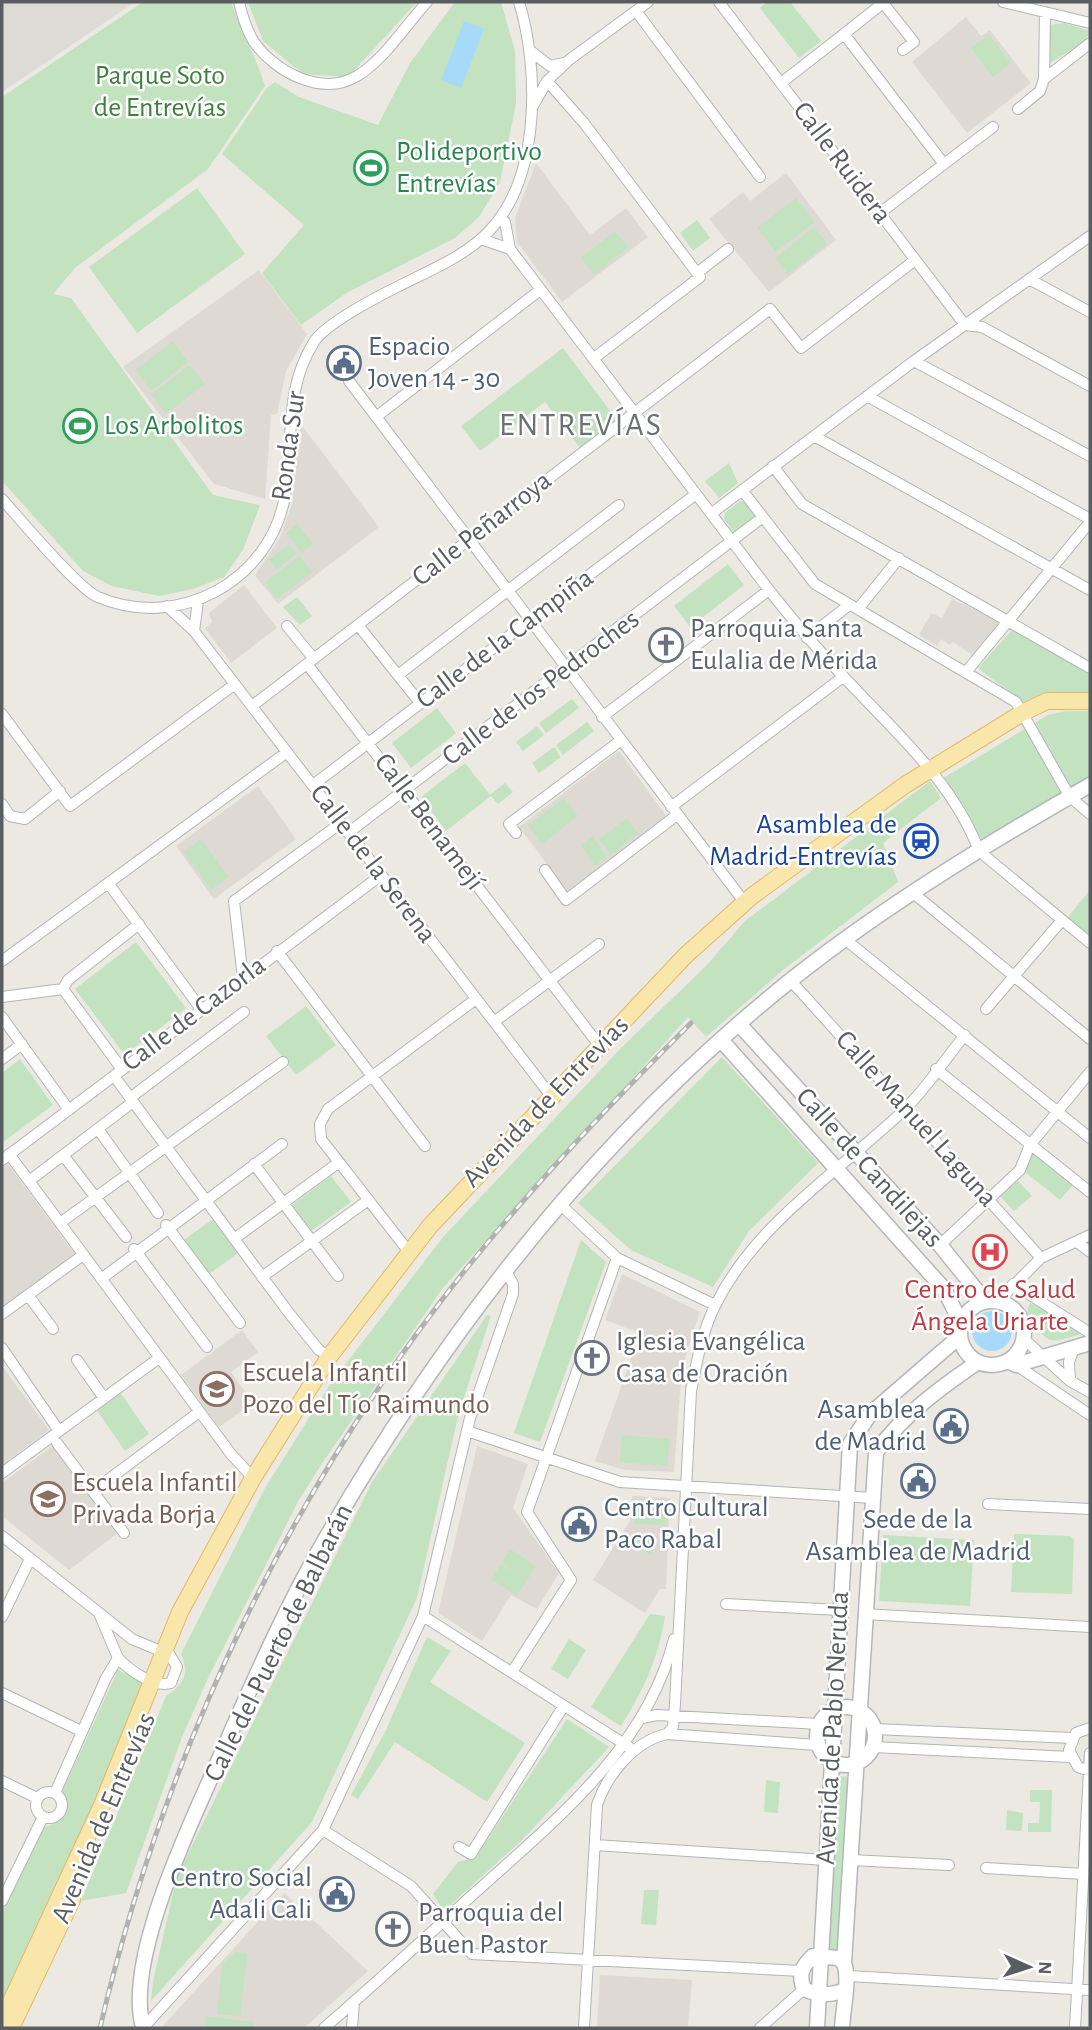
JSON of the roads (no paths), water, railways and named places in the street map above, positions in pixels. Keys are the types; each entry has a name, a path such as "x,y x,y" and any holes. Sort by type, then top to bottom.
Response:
{"main road":[{"name":"Avenida de Entrevías","path":"11,2028 70,1904 166,1653 185,1618 187,1604 253,1478 329,1357 409,1252 464,1187 599,1045 686,956 745,903 820,845 929,770 1024,712 1047,701 1090,701"},
{"name":"Avenida de Entrevías","path":"2,2021 86,1840 155,1682"}],"street":[{"path":"239,2 253,41 278,66 296,77 331,83 355,77 368,68 427,2"},
{"name":"Ronda Sur","path":"2,499 96,597 138,607 167,606 209,598 241,575 257,556 279,517 285,497 292,391 314,340 363,305 444,263 481,239 500,219 519,181 531,110 531,52 519,2"},
{"path":"531,110 547,81 569,61 648,2"},
{"name":"Calle Ruidera","path":"719,2 965,325"},
{"path":"1003,2 1090,23"},
{"path":"781,83 883,3 914,42 904,50"},
{"path":"636,11 760,177"},
{"path":"1018,109 1040,91 1044,79 1045,12"},
{"path":"844,34 944,164"},
{"path":"1044,79 1089,44"},
{"path":"531,52 550,66 569,61"},
{"path":"547,81 584,123 699,277 593,359"},
{"path":"880,213 993,127"},
{"path":"500,219 505,222 510,249 769,590 807,638 921,757 973,836 979,852 1090,943"},
{"path":"712,513 914,360 1089,238"},
{"path":"481,239 510,249"},
{"path":"697,273 728,248"},
{"name":"Calle Peñarroya","path":"310,661 770,309 801,348 915,260"},
{"path":"1029,279 1090,312"},
{"path":"376,417 540,290"},
{"path":"965,325 982,327 1090,386"},
{"path":"914,360 1090,456"},
{"path":"349,381 745,903"},
{"path":"867,396 1090,521 966,672"},
{"path":"814,436 1090,590"},
{"path":"773,466 802,504 1090,668"},
{"path":"742,490 815,584 1009,696 1024,712 1070,797 1090,814"},
{"name":"Calle de la Campiña","path":"313,785 696,494"},
{"path":"398,675 619,505"},
{"name":"Calle de los Pedroches","path":"348,833 763,517"},
{"path":"807,638 853,607 899,558"},
{"path":"602,717 769,590"},
{"path":"194,631 198,601"},
{"name":"Calle de la Serena","path":"167,606 194,631 551,1096"},
{"path":"358,625 420,703"},
{"name":"Calle Benamejí","path":"287,626 369,743 599,1045"},
{"path":"252,706 310,661"},
{"path":"545,870 566,900 843,677"},
{"path":"2,716 70,806 235,684"},
{"path":"516,833 509,824 620,741"},
{"path":"2,961 287,752"},
{"name":"Calle del Puerto de Balbarán","path":"140,2028 138,2009 155,1921 177,1855 286,1615 324,1541 400,1419 506,1271 616,1142 720,1040 790,981 912,892 1090,785"},
{"path":"2,804 10,816 25,819 60,791"},
{"path":"243,978 234,901 341,822"},
{"name":"Calle de Cazorla","path":"5,1157 380,876"},
{"path":"108,883 201,1009"},
{"path":"912,892 1090,1039"},
{"path":"986,1009 1062,920"},
{"path":"63,989 68,980 139,924"},
{"path":"846,940 1090,1138"},
{"path":"494,1022 599,944"},
{"path":"277,951 425,1146"},
{"name":"Calle Manuel Laguna","path":"790,981 1041,1258"},
{"path":"2,996 63,989"},
{"path":"63,989 118,1072 132,1100 262,1277 319,1350 329,1357"},
{"path":"409,1252 338,1163 319,1133 328,1109 476,999"},
{"path":"29,1181 244,1012"},
{"path":"2,1017 69,1110"},
{"name":"Calle de Candilejas","path":"739,1024 991,1301"},
{"path":"734,1055 731,1045 734,1039 743,1035 750,1037"},
{"path":"667,1734 674,1716 691,1391 700,1346 715,1305 739,1263 772,1227 907,1108 965,1035"},
{"name":"Calle de Candilejas","path":"720,1040 838,1168 944,1289 960,1330"},
{"path":"2,1059 22,1044"},
{"path":"60,1223 283,1062"},
{"path":"936,1069 1090,1192"},
{"path":"940,1245 1020,1170 1030,1145 1090,1072"},
{"path":"98,1129 159,1213"},
{"path":"101,1279 135,1250 207,1202 282,1144"},
{"path":"64,1155 126,1237"},
{"path":"5,1157 29,1181 159,1358 253,1478"},
{"path":"234,1239 338,1163"},
{"path":"254,1164 338,1276"},
{"path":"262,1277 367,1200"},
{"path":"561,1205 617,1258 715,1305"},
{"path":"168,1227 240,1323"},
{"path":"1090,1235 1041,1258 991,1301 967,1311 960,1330 965,1352 978,1362 996,1365 1090,1343"},
{"path":"1077,1242 1090,1252"},
{"path":"135,1250 207,1347"},
{"path":"2,1314 83,1255"},
{"path":"512,1672 571,1580 527,1512 617,1258"},
{"name":"Calle del Puerto de Balbarán","path":"140,2028 323,1830 423,1616 467,1431 513,1294 513,1284 506,1271"},
{"path":"1013,1284 1090,1333"},
{"path":"28,1295 53,1329"},
{"path":"991,1301 1018,1313 1024,1326 1024,1339 1012,1363"},
{"name":"Avenida de Pablo Neruda","path":"817,2028 850,1444 870,1414 960,1330"},
{"path":"1024,1339 1045,1355 1070,1381 1090,1392"},
{"path":"2,1348 59,1431"},
{"path":"1070,1381 1069,1362 1074,1348"},
{"path":"2,1473 159,1358"},
{"path":"77,1360 104,1398"},
{"name":"Avenida de Pablo Neruda","path":"842,2028 864,1614 876,1452 892,1431 944,1385 978,1362"},
{"path":"1012,1363 1090,1415"},
{"path":"93,1491 200,1412"},
{"path":"467,1431 620,1482 873,1498"},
{"path":"57,1443 124,1533"},
{"path":"988,1504 1090,1509"},
{"path":"2,1536 132,1639 166,1653"},
{"path":"2,1617 30,1559"},
{"path":"726,1604 840,1611"},
{"path":"98,1610 118,1654 155,1682"},
{"path":"864,1614 1090,1627"},
{"path":"423,1616 636,1751"},
{"path":"324,2028 579,1796 642,1718 669,1660 678,1625"},
{"path":"55,1793 118,1654 120,1644 132,1639"},
{"path":"2,1693 81,1731"},
{"path":"584,2028 597,1805 604,1784 636,1751 656,1736 667,1734 817,1745 832,1762 845,1766 858,1763 873,1748 875,1729 870,1718 860,1710 847,1706 834,1709 819,1724 817,1745"},
{"path":"459,1847 471,1854 563,1707"},
{"path":"642,1718 674,1716 819,1724"},
{"path":"1090,1728 1081,1730 1072,1738 1070,1757 1078,1767 1090,1771"},
{"path":"875,1729 1072,1738"},
{"path":"873,1748 1070,1757"},
{"path":"1075,2028 1090,1753"},
{"path":"2,1781 37,1798"},
{"path":"45,1792 55,1793 61,1800 61,1811 53,1818 43,1817 36,1810 37,1798 45,1792"},
{"path":"579,1796 590,1799 597,1805"},
{"path":"2,1901 43,1817"},
{"path":"323,1830 411,1886 472,1954 801,1971"},
{"path":"594,1845 826,1860"},
{"path":"851,1860 949,1865"},
{"path":"986,1868 1083,1874"},
{"path":"804,1989 801,1971 813,1956 838,1958 846,1976"},
{"path":"846,1976 1090,1990"},
{"path":"804,1989 836,1994 846,1976"},
{"path":"760,2028 804,1989"},
{"path":"352,2028 354,2002"}],"water":[{"path":"464,21 484,29 461,88 441,80"},
{"path":"992,1311 1006,1317 1012,1331 1006,1345 992,1351 978,1345 972,1331 978,1317"}],"railway":[{"path":"100,2028 127,1925 160,1823 198,1723 242,1625 291,1530 346,1438 405,1349 470,1264 577,1140 691,1023"}],"place":[{"name":"Polideportivo Entrevías","path":"371,168"},
{"name":"Espacio Joven 14 - 30","path":"344,363"},
{"name":"Los Arbolitos","path":"80,426"},
{"name":"Parroquia Santa Eulalia de Mérida","path":"666,645"},
{"name":"Asamblea de Madrid-Entrevías","path":"921,841"},
{"name":"Centro de Salud Ángela Uriarte","path":"990,1252"},
{"name":"Iglesia Evangélica Casa de Oración","path":"592,1358"},
{"name":"Escuela Infantil Pozo del Tío Raimundo","path":"217,1389"},
{"name":"Asamblea de Madrid","path":"951,1426"},
{"name":"Sede de la Asamblea de Madrid","path":"918,1481"},
{"name":"Escuela Infantil Privada Borja","path":"48,1499"},
{"name":"Centro Cultural Paco Rabal","path":"579,1524"},
{"name":"Centro Social Adali Cali","path":"337,1894"},
{"name":"Parroquia del Buen Pastor","path":"393,1929"}],"district":[{"name":"ENTREVÍAS","path":"581,425"}],"park label":[{"name":"Parque Soto de Entrevías","path":"160,92"}]}
